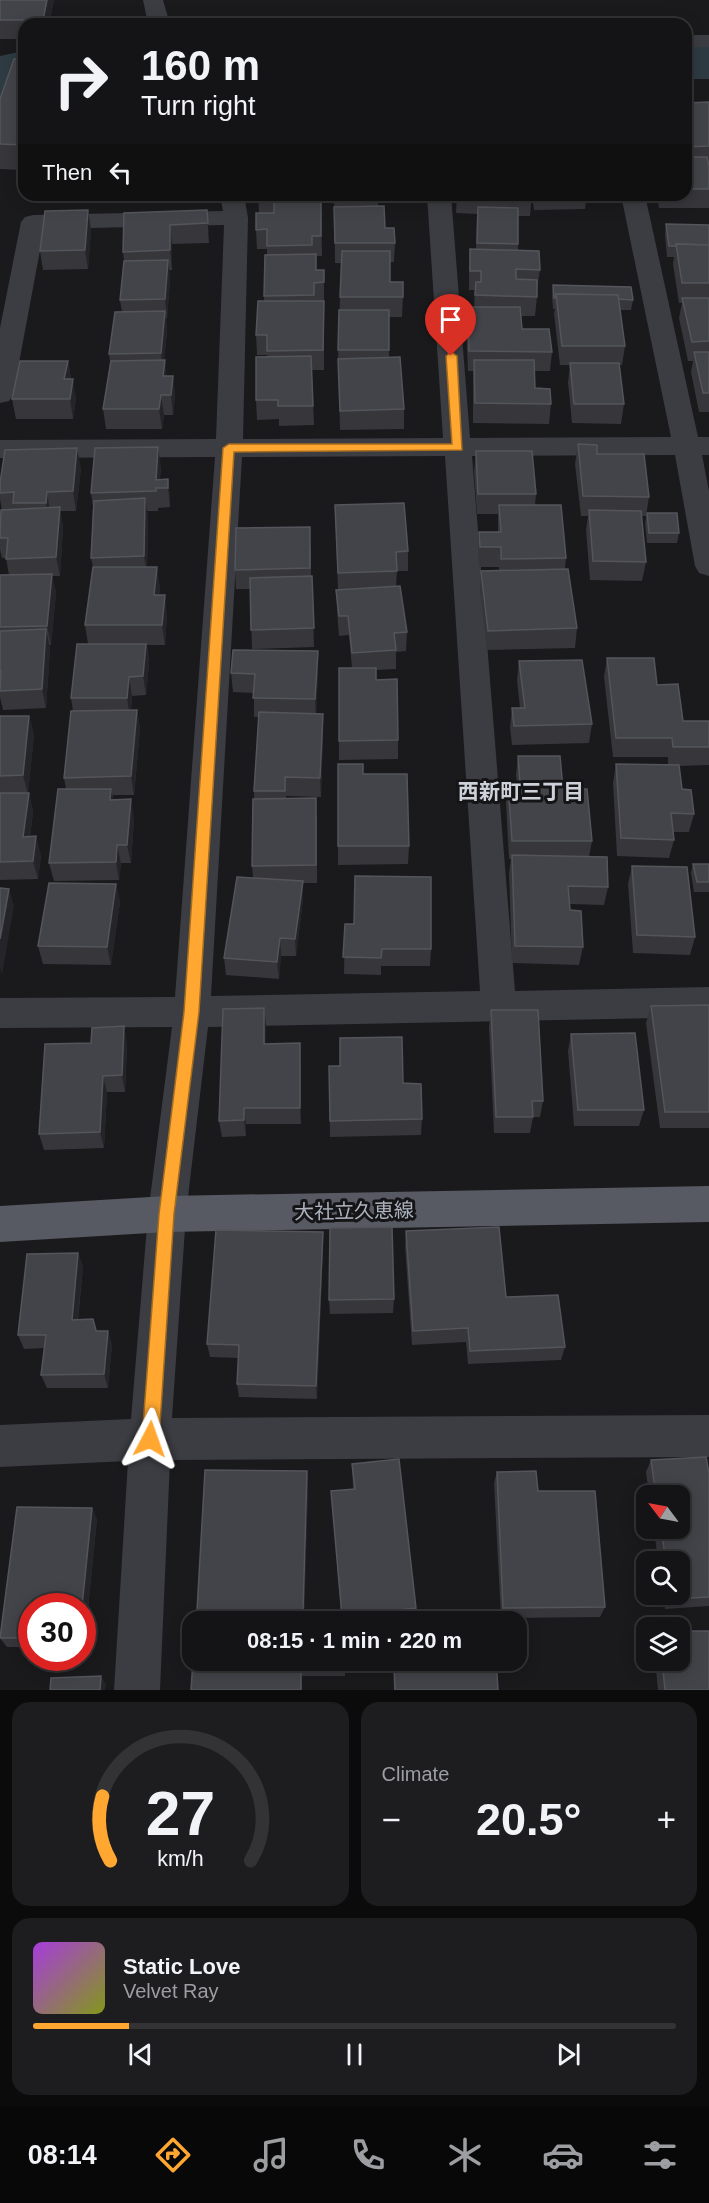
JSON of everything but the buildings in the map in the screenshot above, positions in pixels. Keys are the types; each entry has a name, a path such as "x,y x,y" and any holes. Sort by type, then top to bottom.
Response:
{"main road":[{"name":"大社立久恵線","path":"0,1224 166,1214 709,1204"}],"street":[{"path":"153,0 152,5 157,18"},
{"path":"692,41 709,41"},
{"path":"440,201 499,1007"},
{"path":"635,201 698,446 709,566"},
{"path":"0,395 33,222 234,207 229,448 192,1012 166,1214 150,1439 137,1690"},
{"path":"0,449 698,446"},
{"path":"0,1013 192,1012 709,1002"},
{"path":"0,1446 150,1439 709,1436"}],"waterway":[{"path":"692,62 709,62"},
{"path":"0,83 18,69"}],"district":[{"name":"西新町三丁目","path":"521,791"}],"route":[{"path":"150,1439 166,1214 192,1012 229,448 458,448 451,356"}]}
